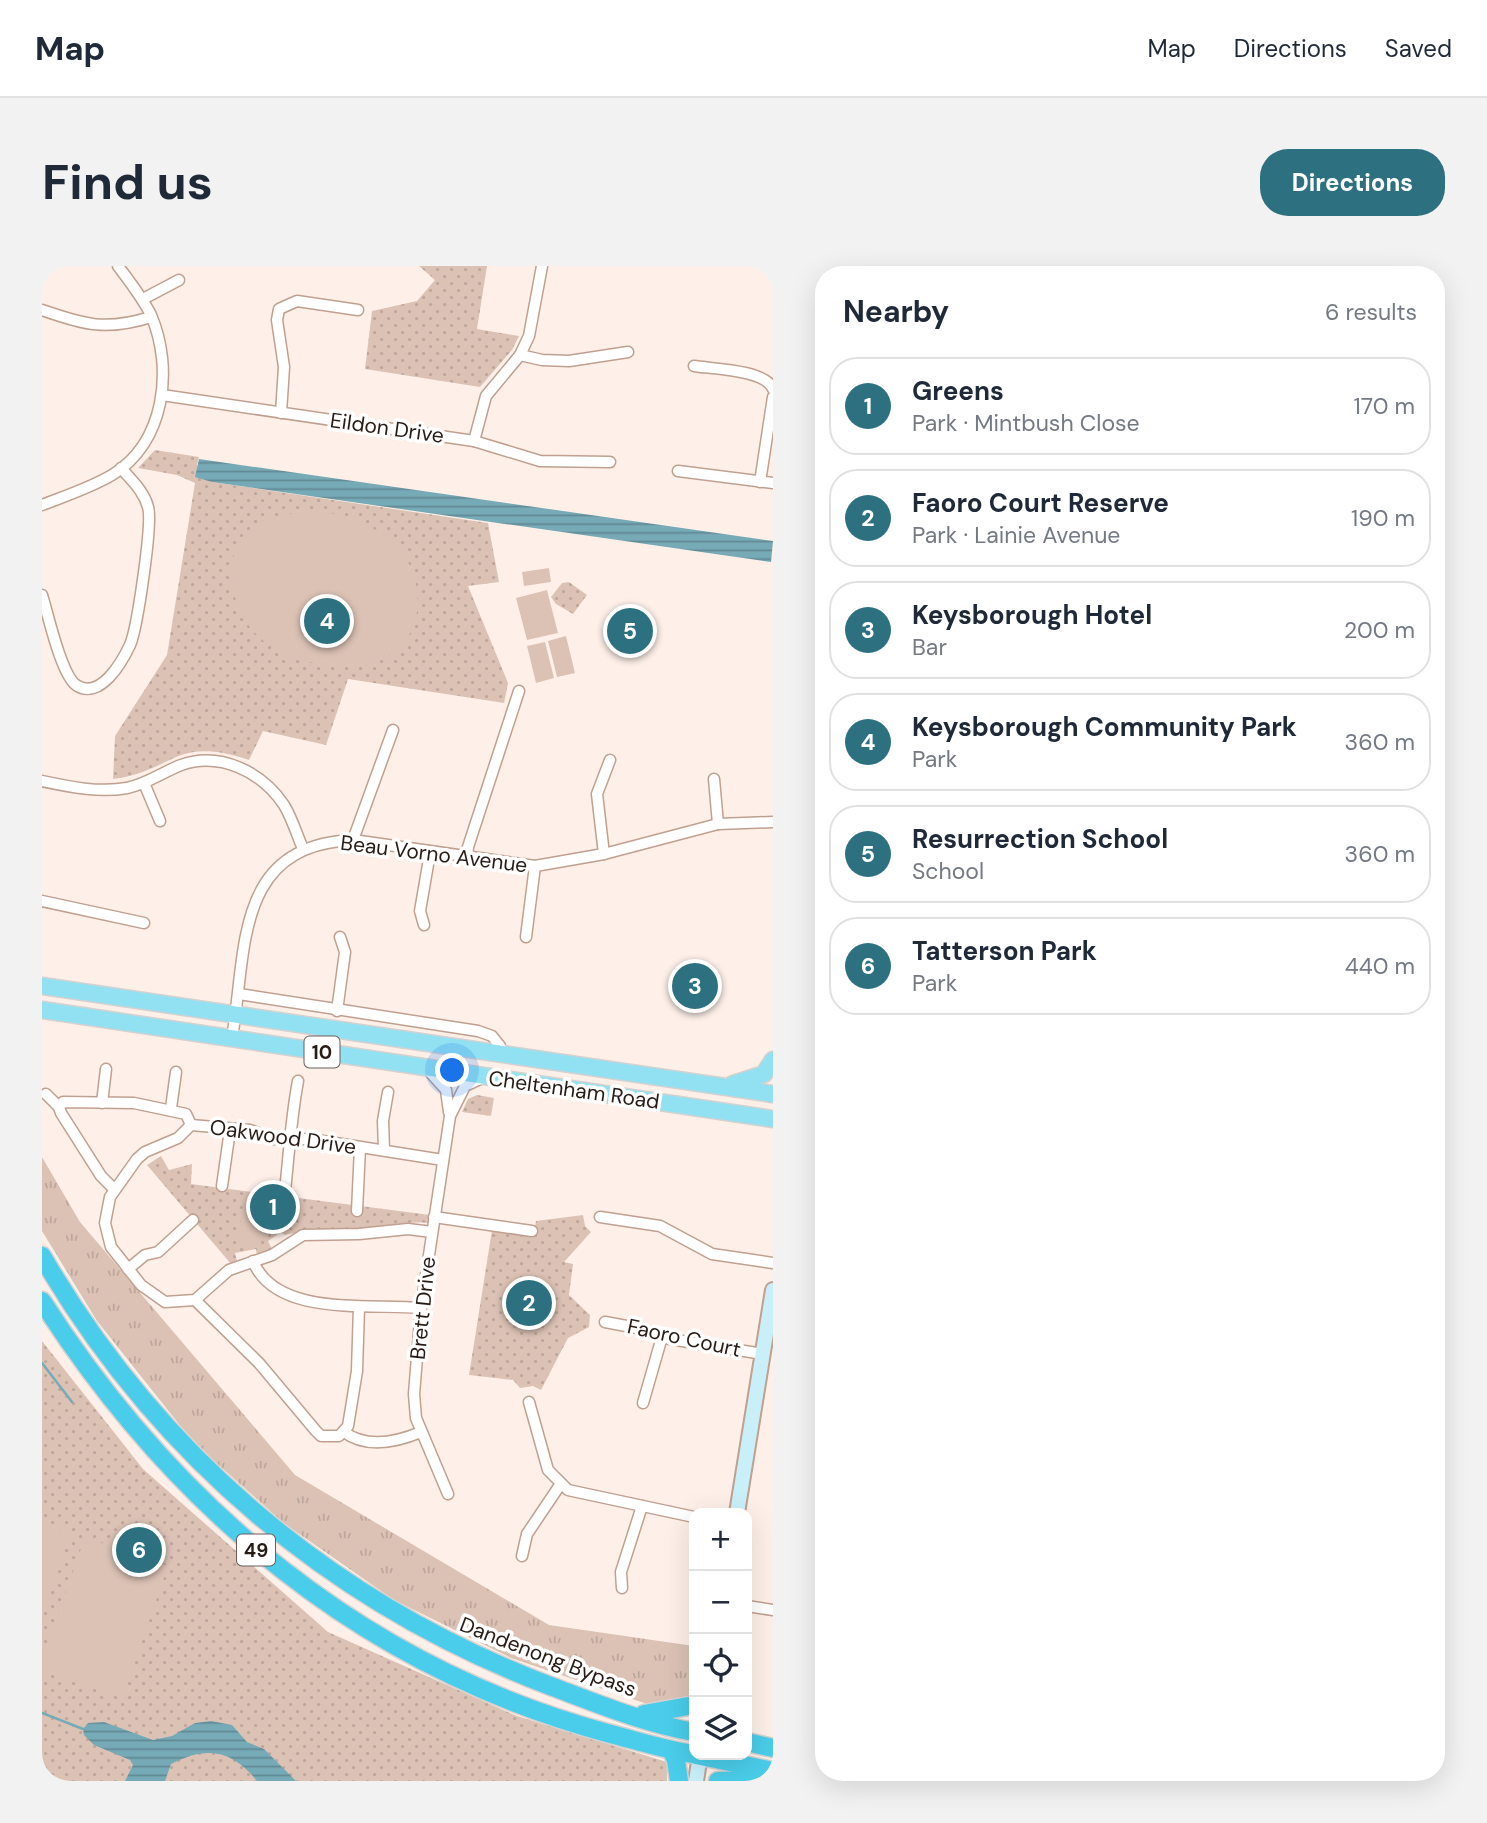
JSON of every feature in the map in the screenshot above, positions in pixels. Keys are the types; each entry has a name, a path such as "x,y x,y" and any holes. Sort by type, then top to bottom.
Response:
{"highway":[{"name":"Dandenong Bypass","path":"42,1256 80,1317 132,1390 215,1479 284,1538 372,1600 456,1647 524,1677 633,1715 689,1731"},
{"name":"49","path":"42,1301 112,1403 167,1467 243,1539 300,1585 395,1646 500,1698 581,1726 689,1753"},
{"path":"633,1715 689,1706"},
{"path":"752,1743 773,1748"},
{"path":"671,1750 677,1760 679,1781"},
{"name":"49","path":"722,1760 773,1770"},
{"path":"718,1781 773,1779"}],"main road":[{"name":"Cheltenham Road","path":"42,986 773,1094"},
{"name":"Cheltenham Road","path":"42,1010 773,1119"},
{"path":"720,1086 752,1080 764,1074 773,1060"},
{"path":"738,1508 773,1290"},
{"path":"696,1781 697,1760"}],"street":[{"path":"42,505 93,484 121,467 150,432 162,395 163,360 151,317 143,299 118,266"},
{"path":"474,441 486,396 520,355 533,327 542,266"},
{"path":"143,299 179,280"},
{"path":"281,413 284,367 277,320 279,309 297,301 358,310"},
{"path":"42,310 80,323 102,327 122,326 151,317"},
{"path":"520,355 569,361 628,352"},
{"path":"694,366 760,376 772,383"},
{"name":"Eildon Drive","path":"162,395 474,441 540,461 610,463"},
{"path":"760,481 773,397"},
{"path":"42,595 66,670 75,684 85,688 98,686 111,676 131,644 150,521 140,490 121,467"},
{"path":"678,471 773,483"},
{"path":"467,858 468,847 519,691"},
{"path":"353,840 393,730"},
{"path":"604,854 597,794 610,760"},
{"path":"42,781 104,790 144,783 183,765 200,761 236,766 261,782 284,805 303,849"},
{"path":"714,779 718,824"},
{"path":"144,783 160,821"},
{"name":"Beau Vorno Avenue","path":"232,1038 250,924 260,888 279,864 303,849 334,841 353,840 535,866 604,854 718,824 773,822"},
{"path":"425,925 421,911 430,853"},
{"path":"526,937 535,866"},
{"path":"42,901 144,923"},
{"path":"337,1011 345,951 340,937"},
{"name":"Cheltenham Road","path":"239,994 478,1031 493,1037 500,1046 499,1054"},
{"name":"Brett Drive","path":"426,1068 446,1090 450,1116"},
{"path":"102,1104 106,1069"},
{"path":"171,1108 176,1072"},
{"name":"Brett Drive","path":"447,1494 444,1479 421,1432 414,1394 421,1308 450,1116 465,1086 485,1077"},
{"path":"285,1191 291,1139 290,1121 299,1081"},
{"path":"384,1150 383,1121 388,1092"},
{"path":"46,1094 59,1107 101,1176 114,1189"},
{"path":"59,1107 63,1102 72,1101 134,1103 171,1108 186,1114 191,1125"},
{"name":"Oakwood Drive","path":"195,1300 165,1302 152,1296 111,1247 105,1223 114,1189 145,1152 178,1138 191,1125 250,1130 274,1139 310,1139 443,1160"},
{"path":"222,1186 230,1130"},
{"path":"357,1211 360,1148"},
{"path":"434,1217 532,1231"},
{"path":"600,1217 660,1226 712,1254 773,1263"},
{"path":"128,1269 145,1255 158,1252 192,1220"},
{"path":"359,1307 357,1371 348,1426 339,1436 321,1436 259,1363 195,1300 229,1270 272,1255 303,1235 359,1234 408,1228 432,1232"},
{"path":"253,1261 259,1277 278,1291 316,1302 359,1307 386,1304 421,1308"},
{"name":"Faoro Court","path":"605,1322 637,1328 662,1337 763,1354"},
{"path":"643,1403 662,1337"},
{"path":"529,1402 546,1464 560,1485 574,1493 689,1516"},
{"path":"344,1432 351,1438 387,1443 421,1432"},
{"path":"522,1556 527,1534 560,1485"},
{"path":"622,1588 621,1573 642,1506"},
{"path":"752,1607 773,1610"}],"green space":[{"path":"419,266 487,266 477,329 519,336 512,350 480,387 365,369 372,311 417,301 435,280"},
{"path":"155,450 199,457 197,465 212,482 488,523 499,582 468,586 508,683 504,703 348,679 326,745 263,731 249,760 224,753 189,753 134,775 113,779 115,736 167,655 195,483 177,475 138,468"},
{"path":"311,511 343,516 363,523 390,540 404,555 413,573 417,612 411,630 401,646 386,658 365,664 341,666 317,664 295,658 274,648 257,635 243,618 235,596 232,571 235,551 241,540 249,529 268,519"},
{"path":"549,568 551,582 524,586 522,572"},
{"path":"569,582 587,595 573,614 556,604 551,597 562,583"},
{"path":"547,590 558,633 527,640 516,598"},
{"path":"566,636 575,673 557,677 548,641"},
{"path":"545,642 554,678 536,683 527,646"},
{"path":"477,1095 494,1098 491,1116 462,1112 468,1099"},
{"path":"161,1156 169,1170 192,1164 191,1184 430,1215 428,1223 316,1230 285,1235 281,1232 268,1241 272,1249 257,1255 256,1249 235,1253 237,1261 231,1264 147,1165"},
{"path":"42,1157 80,1222 295,1475 549,1625 689,1645 689,1699 650,1705 511,1658 394,1600 285,1524 213,1460 182,1428 97,1321 42,1231"},
{"path":"244,1198 267,1202 260,1247 237,1243"},
{"path":"583,1215 585,1226 591,1232 564,1262 573,1264 569,1295 590,1315 589,1327 568,1338 541,1390 533,1386 520,1388 513,1380 469,1375 492,1230 534,1235 536,1221"},
{"path":"42,1341 143,1469 328,1632 517,1716 667,1762 667,1781 42,1781"},
{"path":"42,1522 71,1532 42,1615"},
{"path":"85,1537 168,1566 122,1698 42,1670 42,1660"}],"water":[{"path":"199,459 773,541 771,562 212,482 195,477"},
{"path":"211,1721 232,1725 247,1742 264,1749 296,1781 257,1781 238,1762 207,1753 171,1764 165,1781 125,1781 133,1765 130,1760 94,1745 84,1735 83,1729 88,1723 104,1722 153,1740 172,1736 195,1723"}],"waterway":[{"path":"42,1363 72,1402"},
{"path":"42,1713 83,1729"}],"place":[{"name":"Keysborough Community Park","path":"327,621"},
{"name":"Resurrection School","path":"630,631"},
{"name":"Keysborough Hotel","path":"695,986"},
{"name":"Greens","path":"273,1207"},
{"name":"Faoro Court Reserve","path":"529,1303"},
{"name":"Tatterson Park","path":"139,1550"}]}
